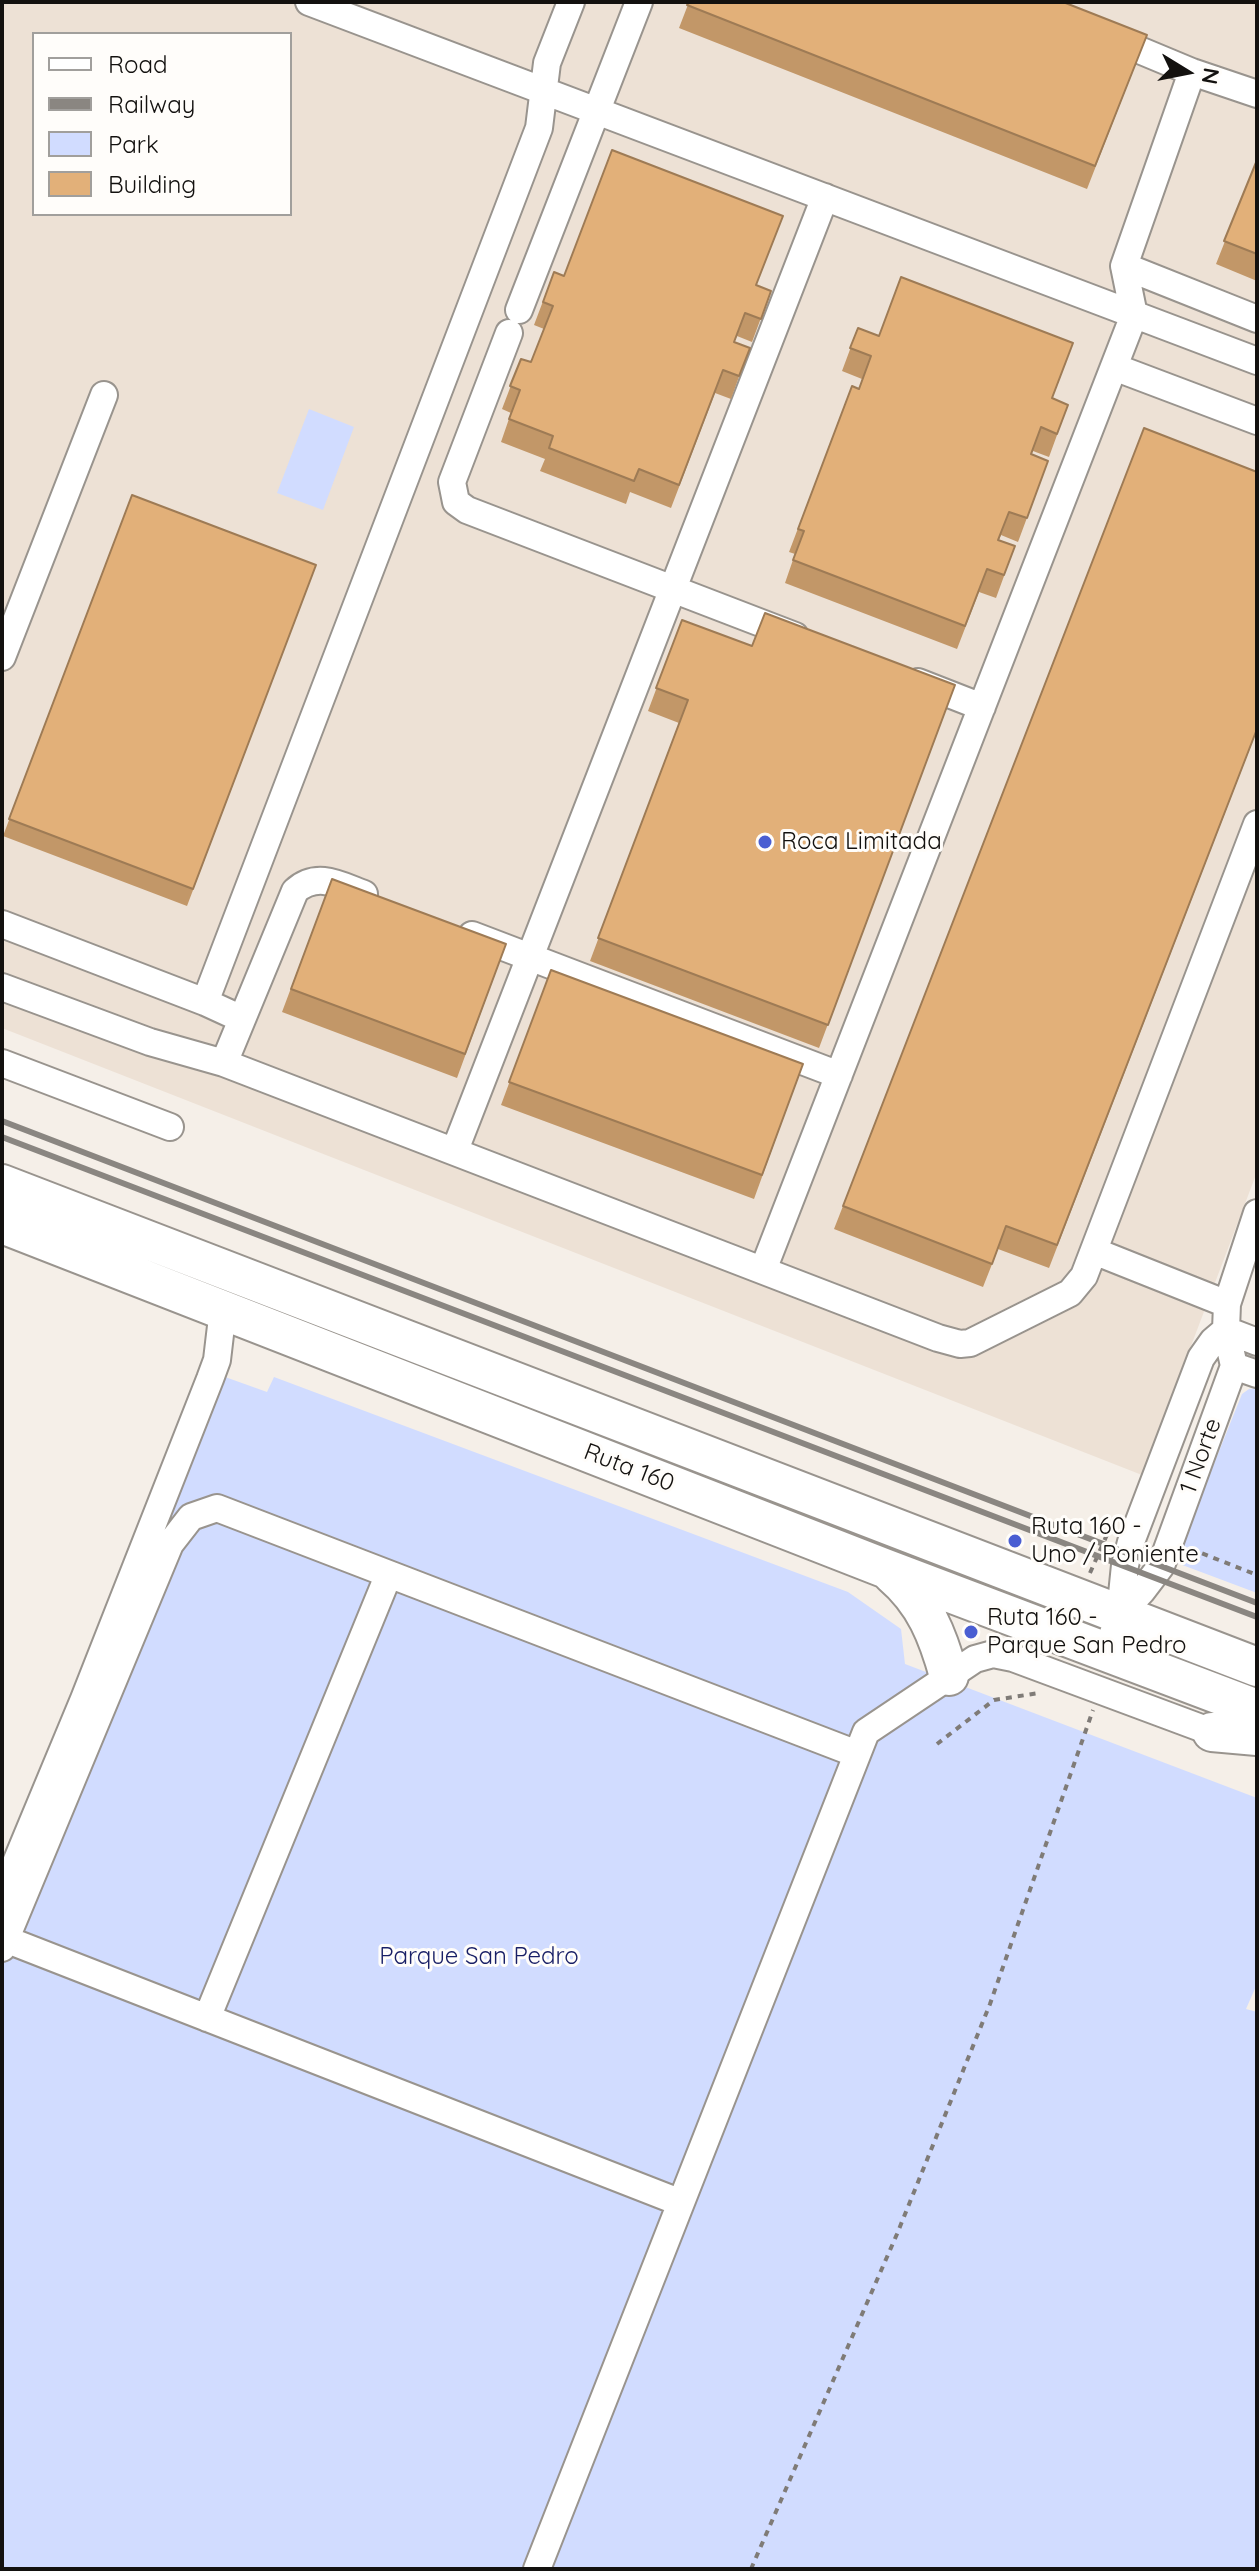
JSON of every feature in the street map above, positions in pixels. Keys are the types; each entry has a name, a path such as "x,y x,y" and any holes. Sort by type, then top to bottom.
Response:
{"highway":[{"name":"Ruta 160","path":"2,1184 1257,1667"},
{"name":"Ruta 160","path":"2,1224 884,1568 1257,1709"},
{"path":"884,1568 906,1586 926,1613 934,1627 949,1676"},
{"path":"1212,1732 1257,1736"}],"street":[{"path":"309,2 1257,361"},
{"path":"205,1002 539,128 547,63 571,2"},
{"path":"639,2 451,489 456,502 467,510 820,645"},
{"path":"1080,25 1192,72 1257,94"},
{"path":"763,1270 1134,315 1124,266 1192,72"},
{"path":"455,1150 825,197"},
{"path":"1124,266 1257,319"},
{"path":"1114,367 1257,421"},
{"path":"2,657 104,395"},
{"path":"893,673 982,707"},
{"path":"2,987 150,1042 224,1063 960,1344 979,1339 1070,1293 1084,1276 1257,824"},
{"path":"224,1063 290,899 301,885 324,880 387,903"},
{"path":"2,924 242,1019"},
{"path":"443,924 839,1075"},
{"path":"2,1063 170,1127"},
{"name":"1 Norte","path":"1120,1614 1154,1577 1245,1370 1226,1330 1227,1304 1257,1213"},
{"path":"1094,1251 1227,1304"},
{"path":"2,1896 84,1699 210,1379 217,1360 223,1309"},
{"path":"1226,1330 1257,1342"},
{"name":"1 Norte","path":"1106,1653 1120,1614 1125,1565 1134,1533 1201,1358 1226,1330"},
{"path":"679,2202 207,2018 4,1944 170,1544 191,1517 217,1508 857,1754"},
{"path":"207,2018 388,1576"},
{"path":"537,2569 866,1732 975,1659 1003,1654 1257,1750"}],"path":[{"path":"1170,1541 1257,1575"},
{"path":"937,1744 994,1700 1045,1692 1053,1673"},
{"path":"751,2569 897,2234 978,2033 1102,1691"}],"shaded area":[{"path":"2,2 1257,2 1257,1172 1142,1475 2,1028"}],"green space":[{"path":"309,409 354,427 323,510 277,493"},
{"name":"Parque San Pedro","path":"200,1368 267,1392 274,1377 848,1592 901,1629 905,1664 1257,1798 1257,1984 1246,2009 1257,2012 1257,2569 2,2569 2,1889 101,1641"},
{"path":"1257,1388 1257,1593 1177,1563 1177,1556 1242,1394"}],"building":[{"path":"689,2 1063,2 1147,35 1095,166 687,5"},
{"path":"612,150 783,216 756,285 771,291 761,319 745,313 734,342 750,348 739,376 723,370 679,485 639,469 634,481 549,448 553,436 509,419 520,390 510,386 521,359 531,362 553,306 543,302 554,272 564,276"},
{"path":"1257,160 1257,254 1224,241"},
{"path":"901,277 1073,343 1052,398 1068,405 1057,434 1041,427 1031,454 1048,461 1027,518 1009,512 998,540 1015,546 1004,575 987,569 965,626 793,560 804,531 798,529 852,386 859,389 871,356 850,348 858,328 879,336"},
{"path":"1144,428 1257,472 1257,729 1057,1245 1006,1226 992,1264 843,1206"},
{"path":"132,495 316,565 193,889 9,819"},
{"name":"Roca Limitada","path":"765,613 955,685 828,1025 598,938 688,700 656,688 682,620 752,646"},
{"path":"332,879 506,944 465,1054 291,989"},
{"path":"551,970 803,1064 762,1175 509,1082"}],"railway":[{"path":"2,1121 1257,1603"},
{"path":"2,1137 1257,1617"}],"place":[{"name":"Roca Limitada","path":"765,842"},
{"name":"Ruta 160 - Uno / Poniente","path":"1015,1541"},
{"name":"Ruta 160 - Parque San Pedro","path":"971,1632"}]}
